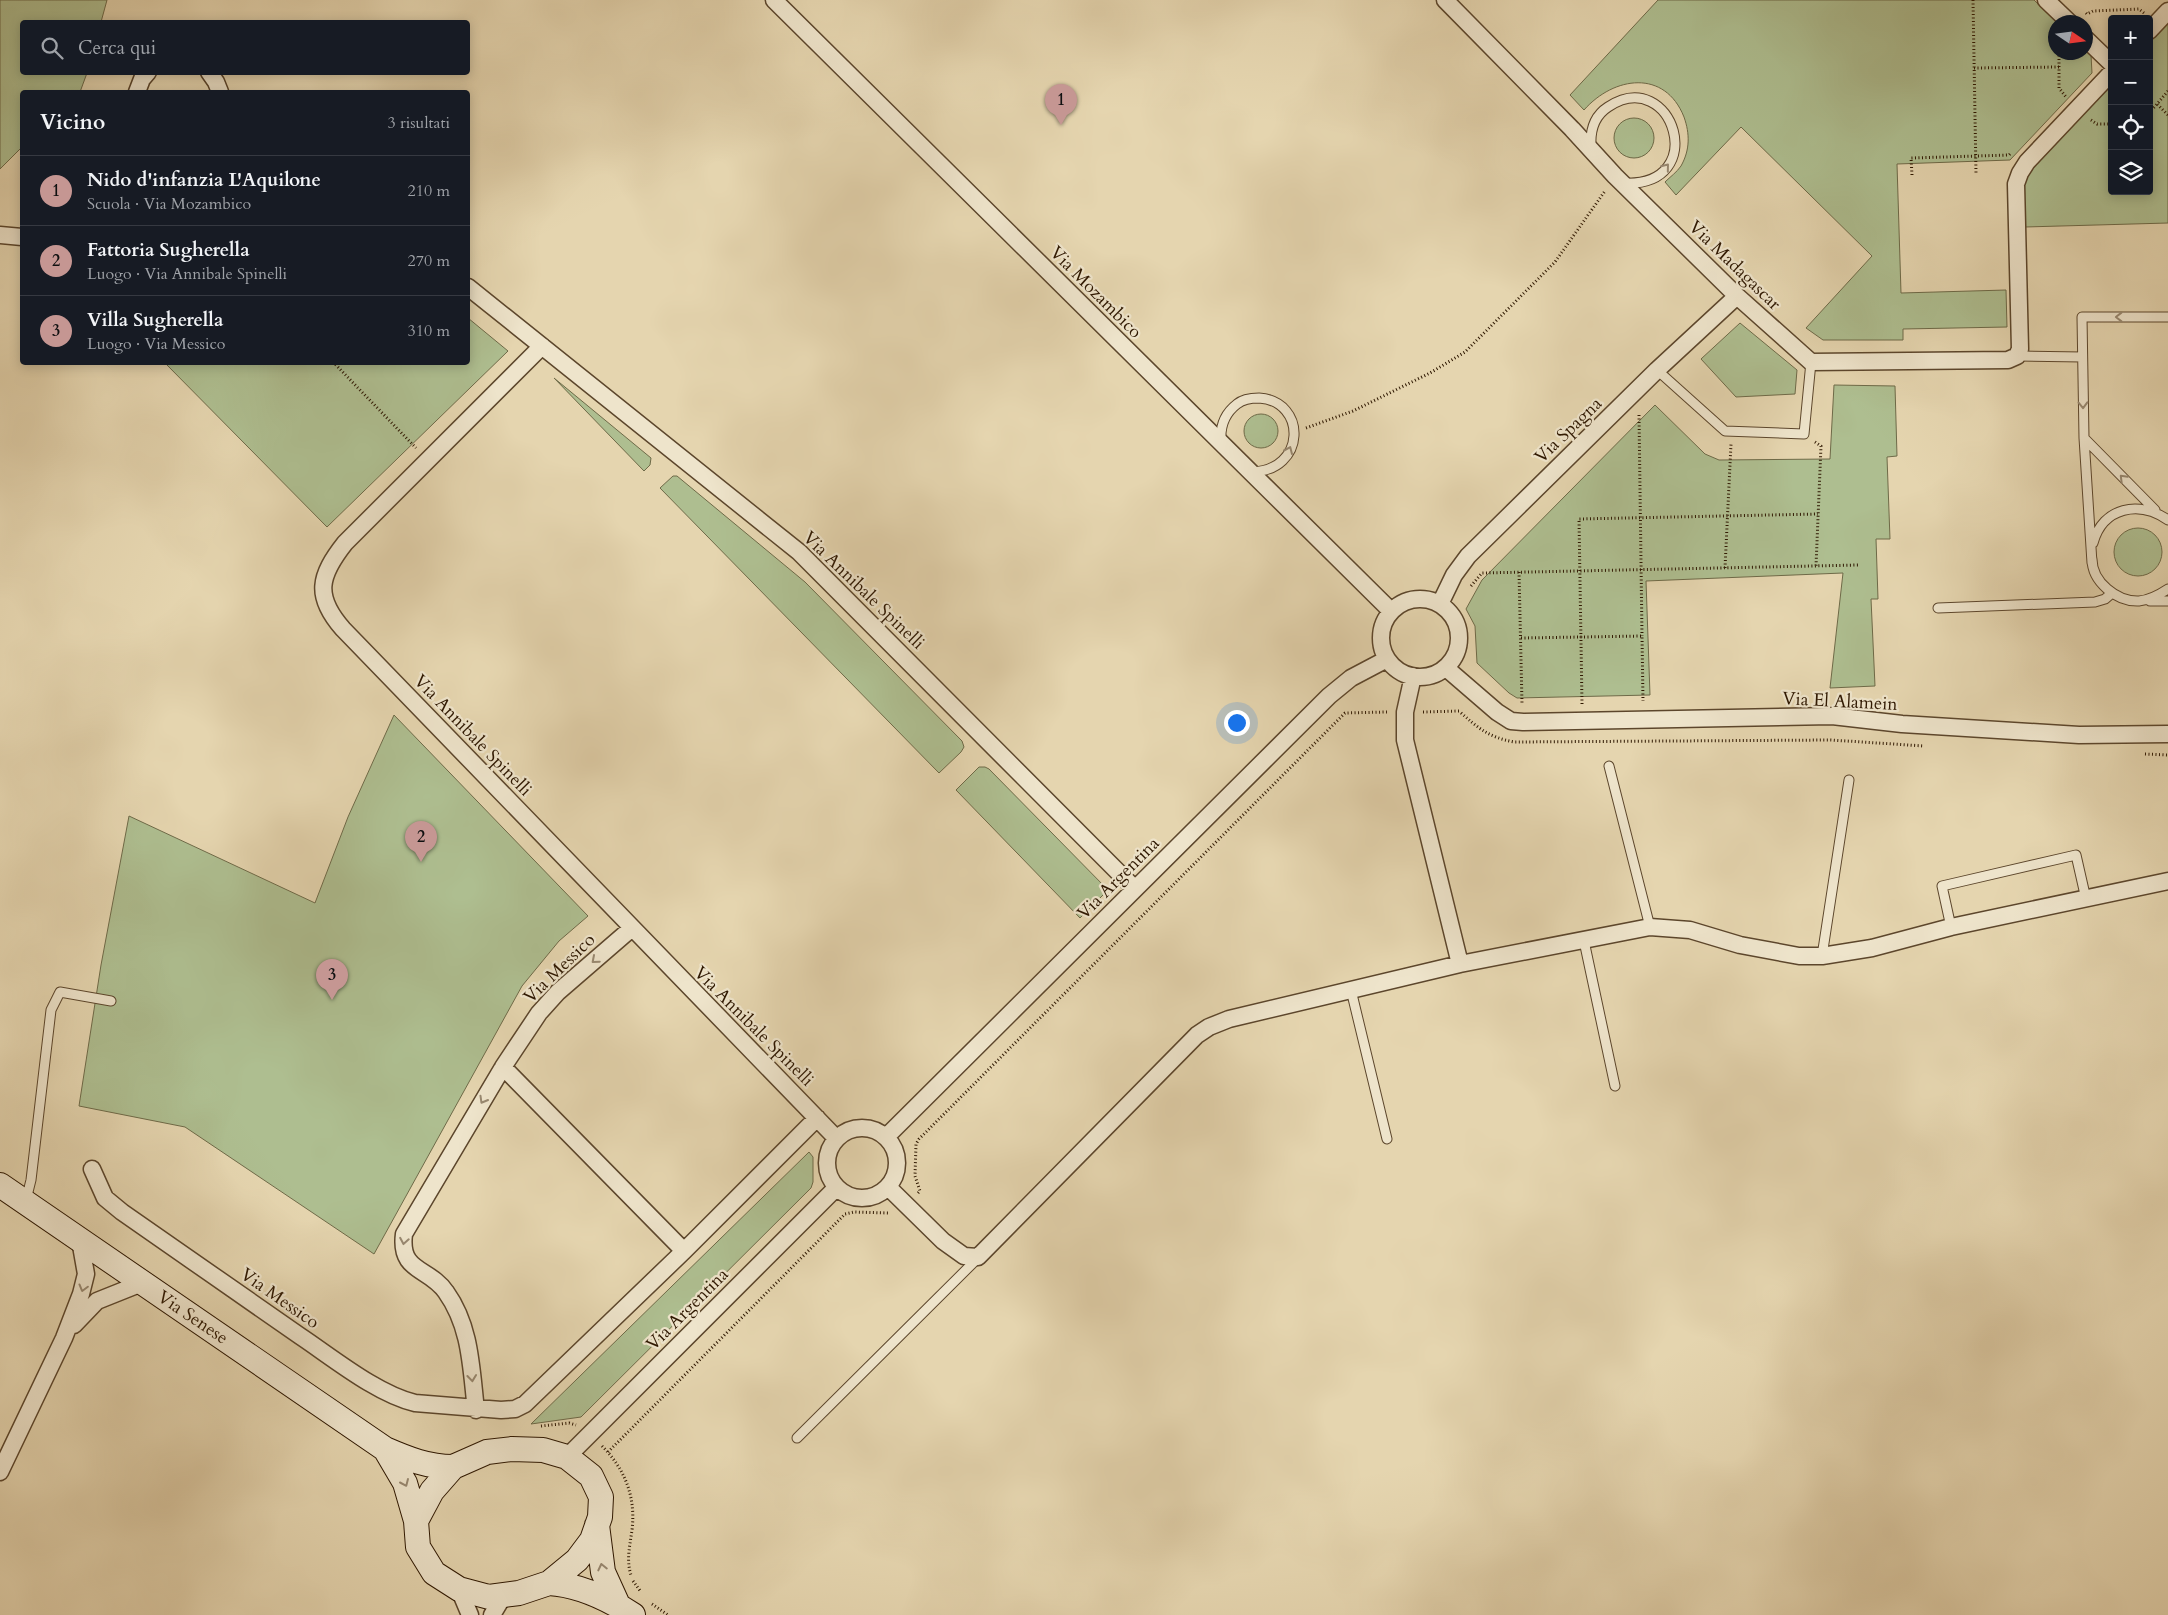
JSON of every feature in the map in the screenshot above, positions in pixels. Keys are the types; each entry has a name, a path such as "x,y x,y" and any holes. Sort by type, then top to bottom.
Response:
{"main road":[{"name":"Via Senese","path":"0,1185 385,1449 418,1463 453,1467"},
{"name":"Via Senese","path":"385,1449 406,1483 416,1521"},
{"path":"512,1449 543,1450 567,1458 591,1476 601,1497 600,1517 592,1540 577,1560 549,1583 519,1593 504,1595 489,1596 459,1589 434,1573 418,1548 416,1521 432,1491 453,1467 487,1452 512,1449"},
{"path":"597,1525 603,1572 625,1610"},
{"path":"549,1583 570,1585 625,1610"}],"street":[{"name":"Via Mozambico","path":"774,0 1391,611"},
{"name":"Via Madagascar","path":"1445,0 1572,129 1591,151 1737,296 1812,362"},
{"path":"2046,0 2062,15"},
{"path":"2153,20 2168,11"},
{"path":"2093,45 2108,60"},
{"path":"138,90 145,75"},
{"path":"1812,362 2008,360 2016,356 2020,349 2016,184 2027,162 2108,76"},
{"path":"0,235 20,236"},
{"name":"Via Annibale Spinelli","path":"470,289 799,552 1135,889"},
{"name":"Via Spagna","path":"1440,604 1454,575 1468,556 1657,370 1737,296"},
{"name":"Via Annibale Spinelli","path":"542,346 346,543 331,561 324,579 324,596 334,619 343,629 836,1138"},
{"path":"1420,598 1430,599 1440,604 1450,612 1460,634 1454,658 1446,668 1436,674 1424,677 1413,676 1394,667 1387,659 1382,647 1381,635 1384,622 1391,611 1399,604 1420,598"},
{"name":"Via Argentina","path":"886,1137 1328,696 1351,678 1387,659"},
{"path":"1446,668 1497,712 1517,721"},
{"path":"1413,676 1405,712 1405,740 1460,964"},
{"name":"Via El Alamein","path":"1517,721 1832,716 1902,724 2079,735 2168,734"},
{"path":"888,1187 955,1250 964,1256 978,1257 1197,1035 1229,1019 1460,964 1584,942 1650,927 1690,930 1740,945 1799,956 1822,956 1872,948 1951,927 2168,881"},
{"name":"Via Messico","path":"476,1410 469,1343 461,1319 445,1290 417,1269 405,1257 402,1248 404,1234 502,1067 545,1006 558,992 632,928"},
{"path":"502,1067 684,1251"},
{"name":"Via Messico","path":"92,1170 105,1198 122,1212 385,1392 415,1404 476,1410 515,1409 525,1404 684,1251 817,1118"},
{"path":"855,1128 877,1131 886,1137 892,1144 897,1161 897,1170 888,1187 881,1193 863,1199 844,1194 836,1188 826,1169 830,1147 836,1138 855,1128"},
{"name":"Via Argentina","path":"567,1458 836,1188"},
{"path":"0,1472 64,1338 86,1280 80,1240"},
{"path":"64,1338 84,1312 97,1301 142,1283"},
{"path":"459,1589 470,1615"},
{"path":"492,1615 504,1595"}],"lane":[{"path":"1591,151 1590,136 1594,122 1603,110 1615,102 1630,98 1644,100 1658,106 1668,116 1674,130 1676,144 1672,159 1664,171 1652,180 1638,184 1619,179"},
{"path":"2168,317 2082,317 2084,438 2092,563 2096,575 2112,593 2126,599 2139,601 2168,601"},
{"path":"2016,356 2082,356"},
{"path":"1657,370 1724,431 1804,434 1812,362"},
{"path":"1221,444 1220,432 1223,419 1230,409 1240,401 1253,398 1265,399 1277,404 1286,412 1292,423 1292,448 1285,459 1275,468 1263,472 1250,472"},
{"path":"2084,438 2157,512 2168,520"},
{"path":"2092,563 2092,548 2096,534 2104,522 2115,514 2129,508 2144,508 2157,512"},
{"path":"2139,601 2155,597 2168,589"},
{"path":"1938,608 2095,602 2105,599 2112,593"},
{"path":"1609,766 1650,927"},
{"path":"1822,956 1850,780"},
{"path":"1951,927 1942,886 2076,855 2086,899"},
{"path":"1584,942 1615,1086"},
{"path":"1351,990 1387,1139"},
{"path":"25,1202 31,1180 51,1010 60,992 111,1002"},
{"path":"797,1438 978,1257"}],"path":[{"path":"1973,0 1976,174"},
{"path":"2082,10 2087,14 2093,11 2139,9 2143,15"},
{"path":"2059,60 2059,88 2067,97 2060,104"},
{"path":"1974,68 2059,66"},
{"path":"2153,108 2168,91"},
{"path":"2157,104 2168,115"},
{"path":"2087,116 2097,124 2108,124"},
{"path":"1912,175 1911,158 2009,154 2015,150"},
{"path":"1293,430 1311,427 1353,411 1430,373 1465,352 1555,262 1619,179"},
{"path":"338,367 416,448"},
{"path":"1644,410 1638,416 1644,720"},
{"path":"1725,568 1731,432"},
{"path":"1804,434 1821,446 1816,566"},
{"path":"1582,721 1579,519 1818,514"},
{"path":"1471,586 1482,573 1859,565"},
{"path":"1517,721 1521,638 1520,572"},
{"path":"1521,638 1642,636"},
{"path":"608,1452 845,1214 854,1212 886,1212 895,1216 907,1206 920,1191 915,1176 916,1144 919,1139 1345,713 1459,711 1485,734 1497,739 1514,742 1830,740 1930,746"},
{"path":"2138,754 2168,755"}],"green space":[{"path":"0,0 107,0 102,20 20,20 20,75 86,75 81,90 20,90 20,149 0,169"},
{"path":"1658,0 2034,0 2050,15 2048,15 2048,60 2091,60 2092,73 2010,160 1897,164 1901,293 2006,290 2007,327 1903,329 1903,340 1823,340 1806,328 1872,256 1741,127 1676,195 1665,182 1681,166 1686,154 1688,136 1684,117 1675,102 1665,91 1652,85 1638,83 1624,85 1610,90 1584,110 1570,95"},
{"path":"2168,23 2168,223 2025,227 2024,175 2108,86 2108,195 2153,195 2153,39"},
{"path":"1630,118 1638,118 1645,121 1651,127 1654,138 1651,149 1645,155 1638,158 1630,158 1623,155 1617,149 1614,142 1614,134 1617,127 1623,121"},
{"path":"470,320 508,351 327,527 167,365 470,365"},
{"path":"1740,323 1797,370 1795,394 1736,397 1701,359"},
{"path":"554,378 651,458 650,465 644,471"},
{"path":"1834,385 1895,386 1897,456 1887,457 1890,539 1876,539 1878,599 1871,599 1875,686 1830,688 1843,573 1646,581 1650,695 1517,698 1509,693 1477,663 1475,626 1466,609 1482,580 1655,405 1705,454 1719,460 1830,459"},
{"path":"1261,414 1273,419 1278,431 1273,443 1261,448 1249,443 1244,431 1249,419"},
{"path":"673,476 677,476 805,582 962,741 964,747 961,752 939,773 660,488"},
{"path":"2133,528 2143,528 2155,535 2162,547 2162,557 2155,569 2143,576 2133,576 2125,572 2118,565 2114,557 2114,547 2118,539 2125,532"},
{"path":"394,715 588,916 559,941 522,986 374,1254 185,1127 79,1106 101,965 129,816 315,903 348,817"},
{"path":"979,767 989,769 1108,890 1080,918 956,790"},
{"path":"809,1152 813,1157 813,1182 811,1188 581,1417 531,1424"}],"place":[{"name":"Nido d'infanzia L'Aquilone","path":"1061,125"},
{"name":"Fattoria Sugherella","path":"421,862"},
{"name":"Villa Sugherella","path":"332,1000"}]}
